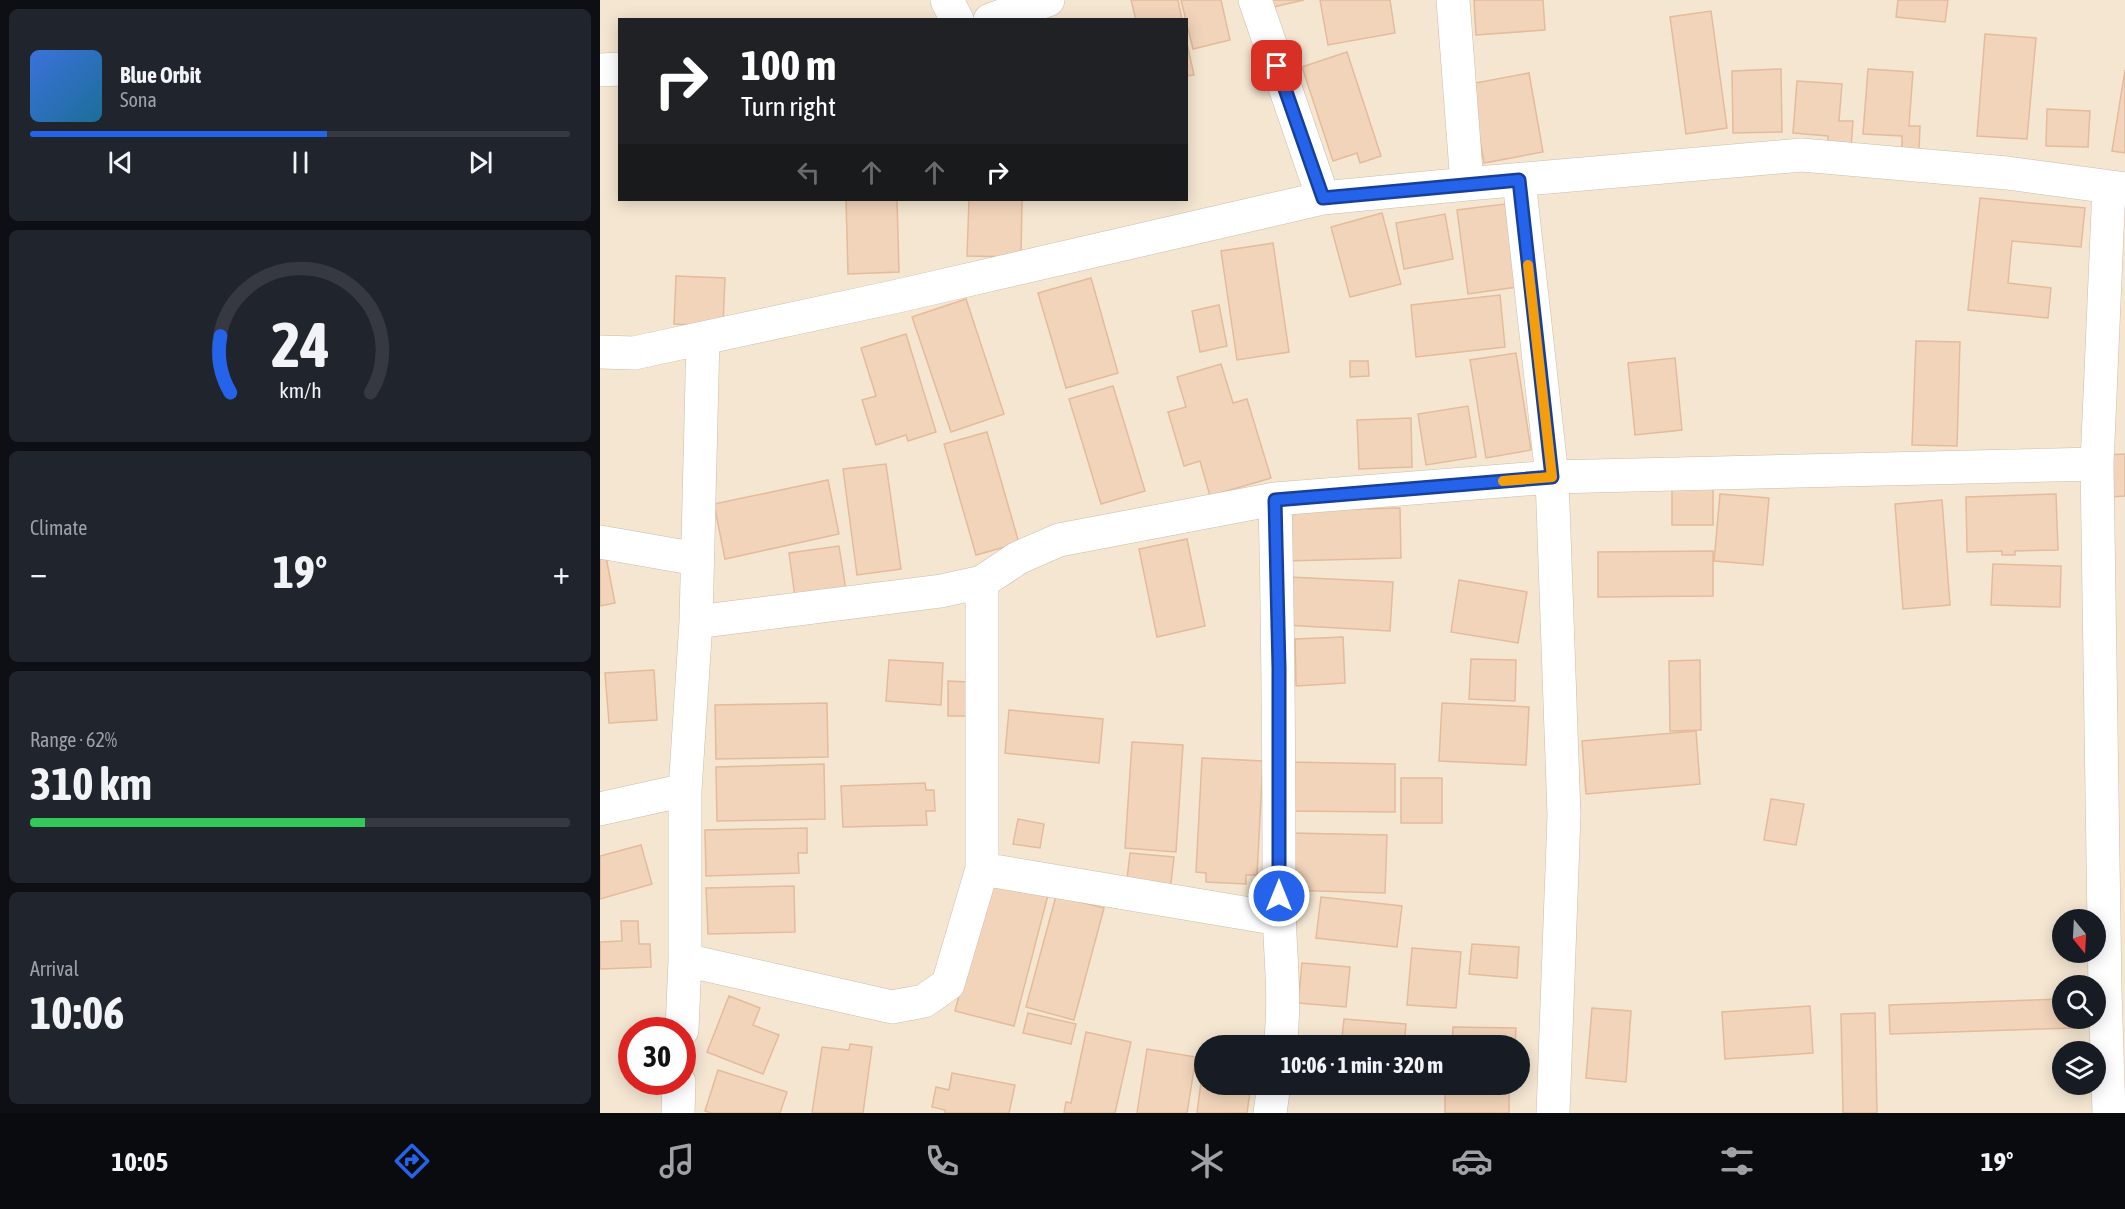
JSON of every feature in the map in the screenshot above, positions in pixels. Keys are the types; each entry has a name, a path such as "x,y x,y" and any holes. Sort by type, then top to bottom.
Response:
{"street":[{"path":"947,0 956,18"},
{"path":"996,18 1048,0"},
{"path":"1255,0 1323,198"},
{"path":"1453,0 1467,184"},
{"path":"600,70 618,69"},
{"path":"600,352 634,353 909,294 1323,198 1802,155 2007,173 2117,188 2097,464 2115,989 2109,1113"},
{"path":"1519,180 1552,477 1564,815 1553,1113"},
{"path":"683,1017 685,960 685,790 696,622 703,338"},
{"path":"696,622 941,591 982,582 1018,558 1059,540 1275,500 1552,477 2097,464"},
{"path":"1275,500 1279,668 1279,919 1282,1035"},
{"path":"600,542 697,559"},
{"path":"685,960 892,1007 924,1001 948,984 982,869 982,582"},
{"path":"600,809 685,790"},
{"path":"982,869 1279,919"},
{"path":"678,1113 679,1095"},
{"path":"1270,1113 1272,1095"}],"shaded area":[{"path":"600,0 2125,0 2125,1113 600,1113"}],"building":[{"path":"1131,0 1178,0 1182,18 1136,18"},
{"path":"1181,0 1221,0 1230,40 1193,49 1188,18 1185,18"},
{"path":"1267,0 1304,0 1269,8"},
{"path":"1320,0 1390,0 1395,33 1328,45"},
{"path":"1474,0 1543,0 1545,30 1476,35"},
{"path":"1898,0 1948,0 1945,22 1896,17"},
{"path":"1711,11 1727,128 1686,134 1670,17"},
{"path":"1985,34 2036,38 2027,139 1977,136"},
{"path":"1188,48 1194,75 1188,76"},
{"path":"1347,52 1381,156 1360,163 1357,153 1333,161 1302,67"},
{"path":"1781,69 1782,132 1733,133 1732,71"},
{"path":"1868,69 1913,72 1909,126 1920,126 1919,149 1902,148 1902,136 1863,134"},
{"path":"2125,70 2125,153 2112,151"},
{"path":"1529,73 1543,152 1484,163 1470,84"},
{"path":"1797,81 1842,84 1839,121 1853,121 1851,148 1827,147 1828,136 1793,133"},
{"path":"2047,109 2090,111 2088,147 2046,146"},
{"path":"1980,198 2085,208 2081,247 2012,241 2008,283 2051,288 2048,318 1968,310"},
{"path":"846,201 897,201 899,272 848,274"},
{"path":"969,201 1022,201 1021,257 967,256"},
{"path":"1505,204 1517,287 1468,294 1457,210"},
{"path":"1382,213 1401,284 1350,297 1331,227"},
{"path":"1445,214 1453,259 1404,269 1396,223"},
{"path":"1273,243 1289,352 1237,360 1221,251"},
{"path":"676,276 725,278 723,326 674,324"},
{"path":"1091,278 1118,373 1066,388 1038,293"},
{"path":"1500,295 1505,347 1416,357 1411,305"},
{"path":"966,299 1004,414 951,432 912,317"},
{"path":"1219,305 1227,346 1200,352 1192,311"},
{"path":"906,334 936,432 908,441 906,435 876,445 862,400 876,396 861,348"},
{"path":"1916,341 1960,342 1957,446 1912,445"},
{"path":"1516,353 1531,450 1486,458 1470,360"},
{"path":"1675,358 1682,430 1635,435 1628,363"},
{"path":"1350,361 1368,361 1369,376 1350,377"},
{"path":"1221,364 1233,403 1247,399 1271,478 1210,496 1200,461 1184,466 1168,412 1186,407 1177,377"},
{"path":"1113,386 1145,491 1101,504 1069,399"},
{"path":"1468,406 1476,457 1426,465 1418,414"},
{"path":"1411,418 1412,467 1359,469 1357,420"},
{"path":"987,432 1019,543 976,555 944,444"},
{"path":"2125,454 2125,496 2110,497 2106,455"},
{"path":"886,464 901,569 857,575 843,469"},
{"path":"828,480 839,534 725,559 714,504"},
{"path":"1672,486 1713,486 1713,525 1672,525"},
{"path":"1720,494 1769,498 1763,565 1714,561"},
{"path":"2056,494 2058,550 2015,551 2015,555 2002,555 2002,551 1967,552 1966,497"},
{"path":"1942,500 1950,605 1903,609 1895,504"},
{"path":"1400,508 1401,558 1285,561 1284,511"},
{"path":"1187,539 1205,626 1157,637 1139,549"},
{"path":"839,546 846,590 795,597 789,553"},
{"path":"1713,551 1713,596 1598,597 1598,552"},
{"path":"606,557 615,603 600,606 600,558"},
{"path":"1993,564 2061,566 2060,607 1991,605"},
{"path":"1289,577 1393,582 1390,631 1285,625"},
{"path":"1459,580 1527,592 1518,643 1451,632"},
{"path":"1343,637 1345,683 1296,686 1295,639"},
{"path":"1471,659 1516,660 1515,701 1469,699"},
{"path":"889,660 943,663 941,705 886,701"},
{"path":"1700,660 1701,730 1670,731 1669,661"},
{"path":"654,670 657,720 609,723 605,673"},
{"path":"948,681 967,682 967,716 948,716"},
{"path":"827,703 828,757 716,759 715,705"},
{"path":"1442,703 1529,707 1526,765 1439,761"},
{"path":"1009,710 1103,719 1099,763 1005,753"},
{"path":"1696,731 1700,784 1586,794 1582,741"},
{"path":"1132,742 1183,745 1176,852 1125,848"},
{"path":"1202,758 1263,761 1257,875 1246,875 1246,884 1206,882 1206,873 1196,872"},
{"path":"1286,762 1395,764 1395,812 1285,811"},
{"path":"824,764 825,819 717,821 716,767"},
{"path":"1401,778 1442,778 1442,823 1401,823"},
{"path":"925,783 926,790 934,790 935,811 926,811 927,825 843,827 841,786"},
{"path":"1771,799 1804,804 1796,845 1764,840"},
{"path":"1018,819 1044,824 1040,848 1013,844"},
{"path":"807,828 807,853 798,853 799,873 706,876 705,830"},
{"path":"1288,833 1387,835 1385,893 1286,890"},
{"path":"641,845 652,884 600,899 600,856"},
{"path":"1130,853 1174,857 1170,892 1126,888"},
{"path":"989,880 1048,895 1014,1026 955,1011"},
{"path":"794,886 795,932 708,934 706,888"},
{"path":"1056,896 1104,908 1074,1020 1026,1007"},
{"path":"1321,897 1402,906 1397,947 1316,938"},
{"path":"621,921 638,921 639,944 650,944 651,967 600,969 600,942 622,941"},
{"path":"1472,944 1519,947 1517,978 1469,974"},
{"path":"1412,948 1461,952 1456,1008 1407,1005"},
{"path":"1302,963 1350,967 1346,1007 1298,1003"},
{"path":"729,996 760,1008 753,1025 779,1035 763,1074 707,1052"},
{"path":"2052,999 2052,1029 1890,1034 1889,1005"},
{"path":"1810,1006 1813,1053 1725,1059 1722,1012"},
{"path":"1592,1008 1631,1011 1626,1082 1586,1078"},
{"path":"1028,1013 1076,1024 1071,1044 1023,1033"},
{"path":"1875,1013 1877,1113 1843,1113 1841,1014"},
{"path":"1344,1019 1406,1024 1405,1035 1342,1035"},
{"path":"1453,1027 1516,1028 1516,1035 1453,1035"},
{"path":"1086,1032 1131,1042 1115,1113 1064,1113 1066,1102 1071,1103"},
{"path":"850,1044 872,1047 863,1113 812,1113 822,1047 849,1050"},
{"path":"1147,1049 1194,1057 1187,1113 1137,1113"},
{"path":"718,1070 787,1092 780,1113 711,1113 705,1111"},
{"path":"952,1073 1015,1085 1009,1113 945,1113 945,1110 932,1107 936,1087 949,1090"},
{"path":"1199,1095 1249,1095 1247,1113 1197,1113"},
{"path":"1445,1095 1509,1095 1509,1113 1445,1113"}],"slow traffic":[{"path":"1503,481 1552,477 1528,265"}],"route":[{"path":"1277,66 1323,198 1519,180 1552,477 1275,500 1279,668 1279,896"}]}
